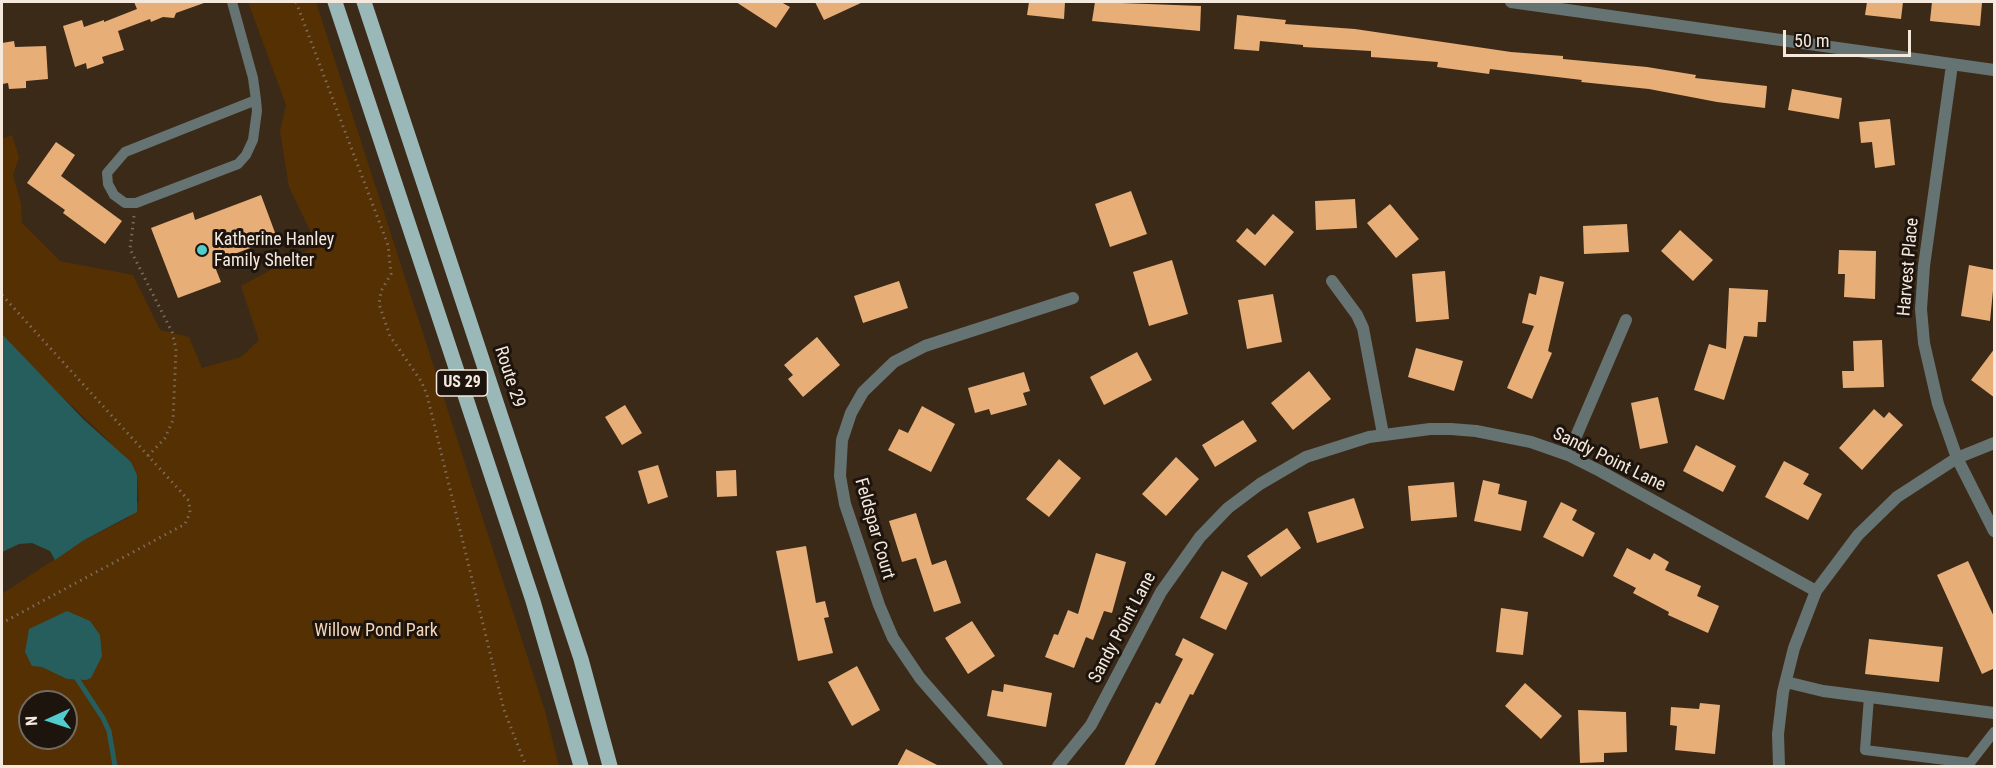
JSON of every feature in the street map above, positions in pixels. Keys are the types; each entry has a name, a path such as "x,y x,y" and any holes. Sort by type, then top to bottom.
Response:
{"main road":[{"name":"US 29","path":"335,2 534,601 581,766"},
{"name":"Route 29","path":"364,2 577,648 610,766"}],"street":[{"path":"1511,2 1545,4 1995,70"},
{"name":"Harvest Place","path":"1952,65 1924,266 1921,309 1929,374 1957,458 1995,531"},
{"path":"1332,281 1357,315 1363,328 1383,434"},
{"name":"Feldspar Court","path":"997,766 920,678 893,638 879,605 845,504 840,477 842,440 851,413 863,392 882,372 902,358 925,346 1073,298"},
{"path":"1568,455 1626,320"},
{"name":"Sandy Point Lane","path":"1058,766 1091,725 1161,592 1200,537 1228,508 1260,484 1306,457 1383,434 1430,429 1476,431 1531,442 1568,455 1816,591"},
{"path":"1779,766 1778,734 1786,682 1803,620 1816,591 1845,551 1876,515 1922,479 1957,458 1995,443"},
{"path":"1786,682 1823,692 1995,713"}],"lane":[{"path":"232,2 253,78 256,100 253,140 246,155 238,164 136,203 124,202 114,195 108,184 107,173 125,152 256,100"},
{"path":"1869,697 1865,750 1970,763 1995,732"}],"path":[{"path":"296,2 388,245 392,265 381,291 379,304 390,336 421,381 427,395 461,526 504,710 526,766"},
{"path":"136,203 130,249 172,332 176,350 173,420 165,438 148,456"},
{"path":"2,295 189,501 190,513 185,524 2,623"}],"green space":[{"name":"Willow Pond Park","path":"248,2 316,2 545,711 559,766 2,766 2,594 84,540 128,518 139,501 137,475 104,436 38,374 2,334 2,139 12,135 19,157 13,175 21,203 22,223 60,261 133,275 160,330 189,337 202,368 241,357 259,340 241,286 317,245 289,187 280,131 286,105"}],"water":[{"path":"2,334 83,419 131,462 137,475 137,512 84,540 55,560 50,551 32,543 19,544 2,552"},
{"path":"67,611 90,621 100,635 102,656 91,678 86,680 67,679 42,667 32,666 25,652 29,629"}],"building":[{"path":"134,2 204,3 176,13 174,18 163,17 151,22 150,19 118,31 124,50 102,57 104,63 87,69 86,63 75,67 63,26 82,20 84,27 104,20 104,22 137,9"},
{"path":"736,2 781,2 790,7 776,28"},
{"path":"815,2 863,2 824,20"},
{"path":"1029,2 1065,2 1064,19 1027,15"},
{"path":"1095,2 1201,6 1200,31 1092,21"},
{"path":"1867,2 1903,2 1901,19 1865,15"},
{"path":"1932,2 1982,3 1980,26 1930,21"},
{"path":"1237,15 1286,20 1285,24 1355,29 1511,52 1563,56 1563,59 1647,67 1696,75 1695,78 1767,86 1765,108 1717,102 1649,89 1581,82 1582,80 1490,69 1489,74 1437,67 1438,62 1371,57 1371,51 1303,47 1303,45 1260,41 1259,51 1234,49"},
{"path":"14,41 15,47 46,46 48,79 26,81 26,88 9,89 8,83 2,84 2,43"},
{"path":"1792,89 1842,98 1839,119 1788,110"},
{"path":"1890,119 1895,165 1875,168 1872,142 1861,143 1859,122"},
{"path":"56,142 75,155 61,176 122,221 105,244 63,213 65,210 27,183"},
{"path":"1131,191 1147,234 1110,247 1095,204"},
{"name":"Katherine Hanley Family Shelter","path":"261,195 277,238 213,262 221,282 178,298 151,228 193,212 195,220"},
{"path":"1355,199 1357,228 1316,230 1315,201"},
{"path":"1390,204 1419,239 1396,258 1367,223"},
{"path":"1273,214 1294,232 1265,266 1236,241 1247,228 1255,235"},
{"path":"1627,224 1629,252 1584,254 1583,226"},
{"path":"1680,230 1713,260 1693,281 1661,251"},
{"path":"1839,250 1876,251 1875,299 1844,297 1845,274 1838,274"},
{"path":"1172,260 1188,314 1149,326 1133,272"},
{"path":"1969,265 1995,270 1990,321 1961,316"},
{"path":"1445,271 1449,319 1416,322 1412,274"},
{"path":"1540,276 1564,282 1548,351 1552,353 1532,399 1507,388 1534,326 1522,323 1529,293 1536,295"},
{"path":"899,281 908,308 863,323 854,296"},
{"path":"1729,288 1768,290 1766,322 1758,322 1757,337 1744,336 1724,400 1694,390 1709,344 1726,349"},
{"path":"1273,294 1282,342 1247,349 1238,300"},
{"path":"817,337 840,365 803,397 788,379 793,375 784,365"},
{"path":"1882,340 1884,387 1843,388 1842,371 1854,371 1853,341"},
{"path":"1416,348 1463,361 1454,391 1408,377"},
{"path":"1995,348 1995,398 1971,380"},
{"path":"1137,352 1152,380 1104,405 1090,377"},
{"path":"1309,371 1331,399 1293,430 1271,403"},
{"path":"1024,372 1030,391 1023,393 1027,405 991,415 989,409 975,413 968,388"},
{"path":"1658,397 1668,443 1640,449 1631,403"},
{"path":"625,405 642,433 622,445 605,417"},
{"path":"922,406 955,424 931,472 888,450 899,429 908,433"},
{"path":"1874,409 1884,418 1889,412 1903,425 1862,470 1839,448"},
{"path":"1243,420 1257,441 1215,467 1202,445"},
{"path":"1696,445 1736,466 1723,492 1683,471"},
{"path":"1176,457 1199,479 1166,516 1142,494"},
{"path":"1059,459 1081,478 1049,517 1026,499"},
{"path":"1784,461 1809,474 1803,484 1822,494 1808,520 1765,497"},
{"path":"658,465 668,497 648,504 638,471"},
{"path":"736,470 737,496 717,497 716,471"},
{"path":"1483,480 1500,484 1498,494 1527,501 1521,531 1474,521"},
{"path":"1454,482 1457,517 1411,521 1408,486"},
{"path":"1354,498 1364,528 1317,543 1308,512"},
{"path":"1561,502 1577,510 1572,520 1595,533 1583,557 1543,537"},
{"path":"916,513 932,565 946,560 961,603 934,612 916,558 902,562 889,521"},
{"path":"1287,528 1301,548 1261,577 1247,556"},
{"path":"806,546 816,603 825,601 829,617 824,618 833,653 798,661 776,551"},
{"path":"1627,548 1650,560 1654,553 1669,562 1665,570 1701,586 1697,596 1719,606 1708,633 1668,615 1669,612 1633,593 1636,588 1613,576"},
{"path":"1096,553 1126,562 1112,613 1104,611 1093,640 1086,637 1074,668 1045,657 1054,634 1058,635 1068,610 1078,614"},
{"path":"1968,561 1995,619 1995,668 1982,674 1937,575"},
{"path":"1222,571 1248,583 1226,630 1200,618"},
{"path":"1501,608 1528,612 1523,655 1496,652"},
{"path":"972,621 995,656 968,674 945,638"},
{"path":"1183,638 1214,654 1193,695 1190,694 1154,766 1124,766 1156,702 1160,704 1183,659 1175,655"},
{"path":"1869,639 1943,647 1939,682 1865,674"},
{"path":"857,666 880,710 852,726 828,682"},
{"path":"1525,683 1562,716 1541,739 1505,706"},
{"path":"1004,684 1052,693 1046,727 987,716 992,690 1003,692"},
{"path":"1700,703 1720,705 1715,754 1675,750 1677,726 1670,725 1671,707 1699,709"},
{"path":"1578,710 1626,712 1627,752 1604,753 1604,762 1580,763"},
{"path":"906,749 939,766 897,766"}],"waterway":[{"path":"76,677 109,731 115,766"}],"place":[{"name":"Katherine Hanley Family Shelter","path":"202,250"}]}
